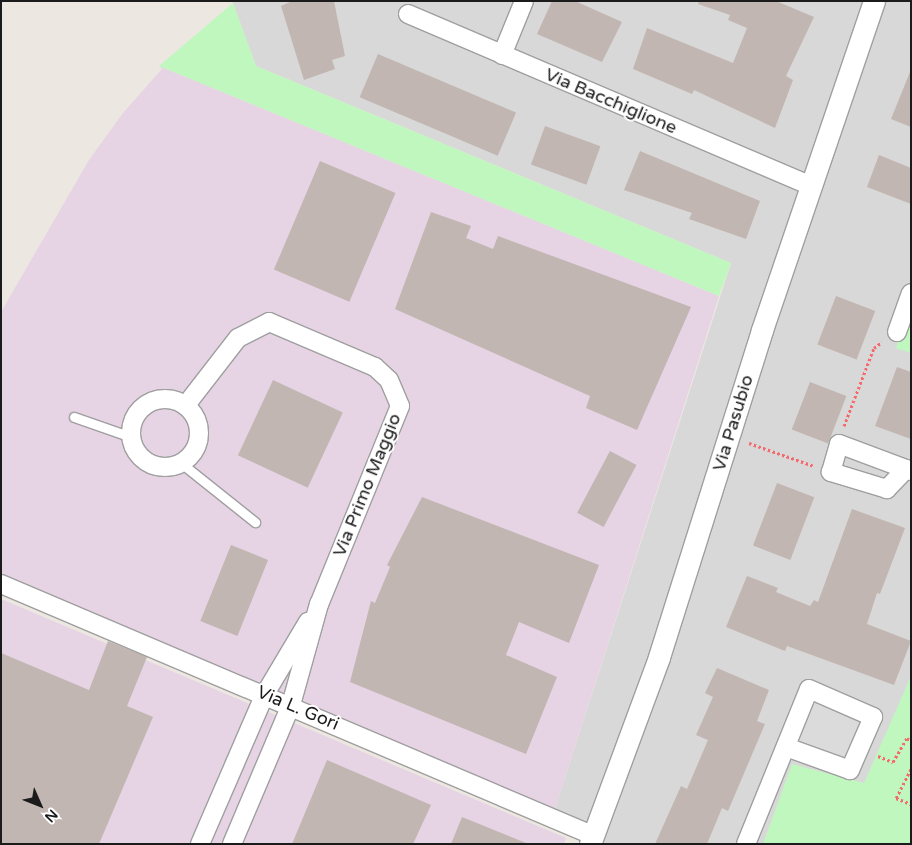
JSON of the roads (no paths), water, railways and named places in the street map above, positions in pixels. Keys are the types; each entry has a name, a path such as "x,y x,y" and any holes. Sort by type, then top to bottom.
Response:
{"street":[{"path":"502,54 524,1"},
{"name":"Via Pasubio","path":"592,840 659,657 762,330 813,187 874,1"},
{"name":"Via Bacchiglione","path":"408,14 813,187"},
{"path":"897,332 911,293"},
{"name":"Via Primo Maggio","path":"186,405 238,338 269,322 375,367 389,380 400,406 319,604 291,705 232,844"},
{"path":"171,399 186,405 195,416 198,435 192,454 181,463 160,467 149,464 134,448 131,437 132,421 141,408 155,400 171,399"},
{"path":"839,444 908,470 886,489 831,472 839,444"},
{"name":"Via L. Gori","path":"1,584 291,705 592,840"},
{"name":"Via Primo Maggio","path":"200,844 265,694 319,604"},
{"path":"746,844 808,689 873,717 850,770 786,747"}],"lane":[{"path":"74,417 131,437"},
{"path":"181,463 255,522"}]}
